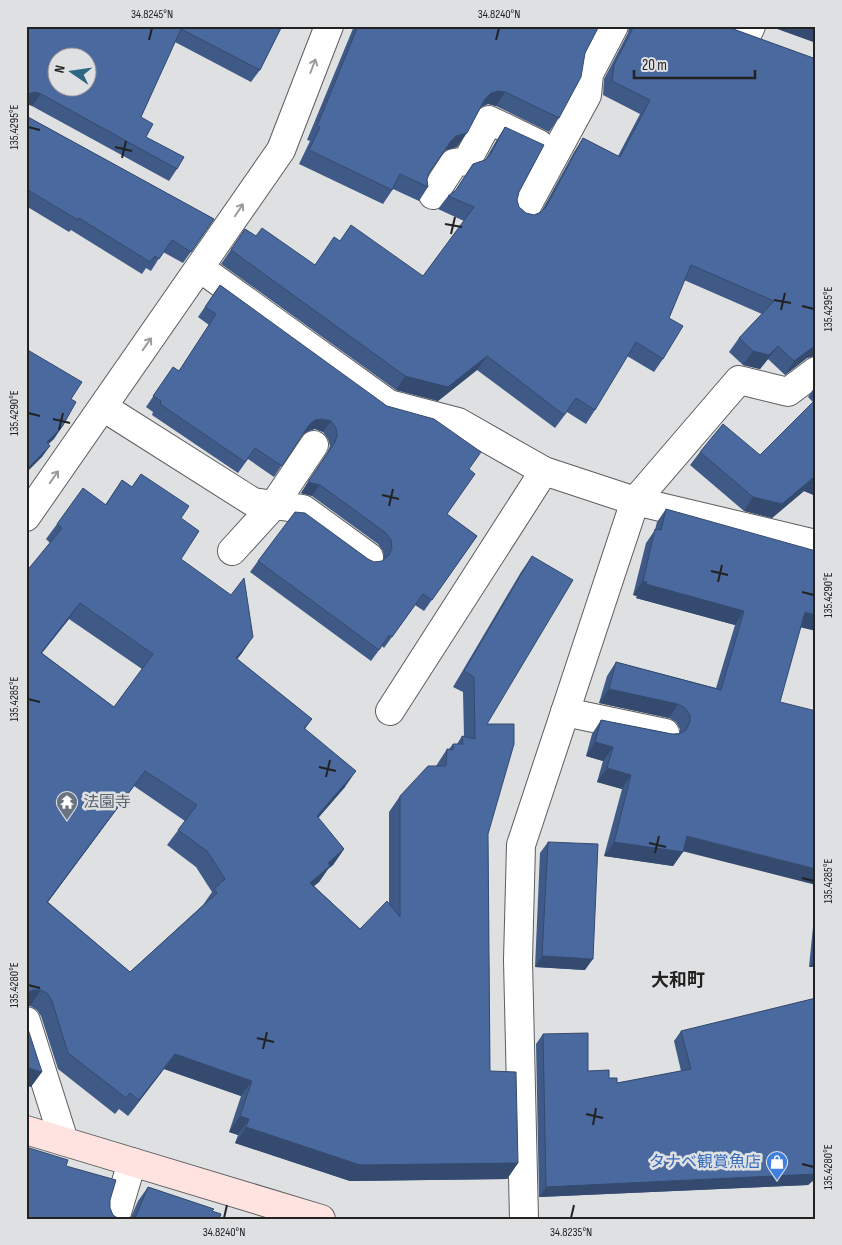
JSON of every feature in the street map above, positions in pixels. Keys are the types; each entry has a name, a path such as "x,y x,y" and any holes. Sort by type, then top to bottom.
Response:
{"street":[{"path":"26,517 281,150 329,26"},
{"path":"523,213 587,95 589,74 614,26"},
{"path":"740,29 773,45"},
{"path":"433,195 454,163 467,161 489,120 556,152"},
{"path":"200,268 389,404 458,422 544,471 635,501 816,544"},
{"path":"524,1219 518,960 521,845 635,501 739,380 788,392 816,371"},
{"path":"103,407 253,502 303,510 369,557"},
{"path":"232,551 273,506 314,445"},
{"path":"390,711 544,471"},
{"path":"565,712 665,733"},
{"path":"26,1021 64,1142"},
{"path":"26,1130 321,1219"},
{"path":"115,1219 132,1162"}],"building":[{"path":"26,26 282,26 260,70 181,29 141,117 153,124 146,137 184,157 177,169 48,98 98,98 98,48 48,48 48,98 35,92 26,96"},
{"path":"358,26 599,26 585,53 581,77 559,118 505,92 491,93 485,99 467,133 456,136 451,141 429,173 428,187 400,174 392,190 309,150 320,127 317,126"},
{"path":"634,26 725,26 816,59 816,345 794,361 778,346 769,355 753,351 739,338 774,301 691,265 669,318 683,326 663,359 636,342 595,410 576,398 564,415 487,356 448,387 405,376 231,250 245,229 256,236 262,228 315,265 334,237 340,241 351,225 423,276 474,207 448,196 456,190 473,164 485,160 490,155 505,127 544,145 519,192 517,200 519,207 526,213 534,215 541,212 546,207 583,138 620,157 650,100 612,81 614,65"},
{"path":"26,115 214,219 191,252 172,240 159,259 155,256 150,262 79,218 78,220 26,189"},
{"path":"220,285 387,406 434,419 481,452 469,469 475,474 447,514 477,536 432,600 423,594 392,637 389,635 379,650 258,561 295,512 305,513 374,562 382,561 389,555 392,548 391,540 386,533 320,485 308,482 335,442 336,428 331,421 315,420 309,425 282,466 255,448 245,462 160,404 161,401 153,396 173,367 179,371 216,314 205,307"},
{"path":"26,349 82,382 71,399 76,402 62,427 47,442 50,446 28,468 26,467"},
{"path":"816,399 816,478 814,477 782,504 753,497 700,452 723,424 760,455"},
{"path":"141,474 189,506 181,518 199,531 181,559 231,595 244,578 253,637 236,658 312,719 304,728 356,771 317,816 344,849 328,863 330,866 310,883 360,929 387,901 400,917 400,796 428,766 446,766 447,749 453,750 453,744 463,744 462,736 475,739 474,677 464,671 532,556 573,580 487,724 514,724 514,744 488,834 490,1071 516,1072 518,1163 360,1165 246,1127 249,1119 240,1116 252,1081 175,1054 139,1100 130,1093 126,1098 68,1053 52,1001 48,994 41,990 33,990 26,994 26,572 62,528 57,524 83,488 106,505 122,480 132,487","holes":["80,603 153,654 114,707 41,653","145,771 197,805 178,830 207,851 225,879 214,889 217,893 130,972 47,902"]},
{"path":"666,509 816,551 816,615 805,612 780,702 816,711 816,869 687,836 683,852 614,842 631,775 607,768 613,747 595,742 601,720 672,734 679,734 686,730 690,722 690,715 685,708 678,704 609,689 616,662 721,690 744,611 646,584 647,582 643,581 655,529 661,530"},
{"path":"548,842 598,844 593,959 542,956"},
{"path":"816,998 816,1174 546,1187 543,1034 588,1033 588,1071 609,1070 609,1078 617,1078 617,1083 691,1069 681,1031"},
{"path":"26,1023 42,1072 26,1067"},
{"path":"26,1147 68,1160 66,1166 116,1180 110,1200 110,1208 113,1215 119,1219 26,1219"},
{"path":"148,1187 214,1209 212,1211 221,1214 219,1219 130,1219 136,1216"}],"place":[{"name":"法園寺","path":"67,821"},
{"name":"タナベ観賞魚店","path":"777,1181"}],"district":[{"name":"大和町","path":"678,980"}]}
